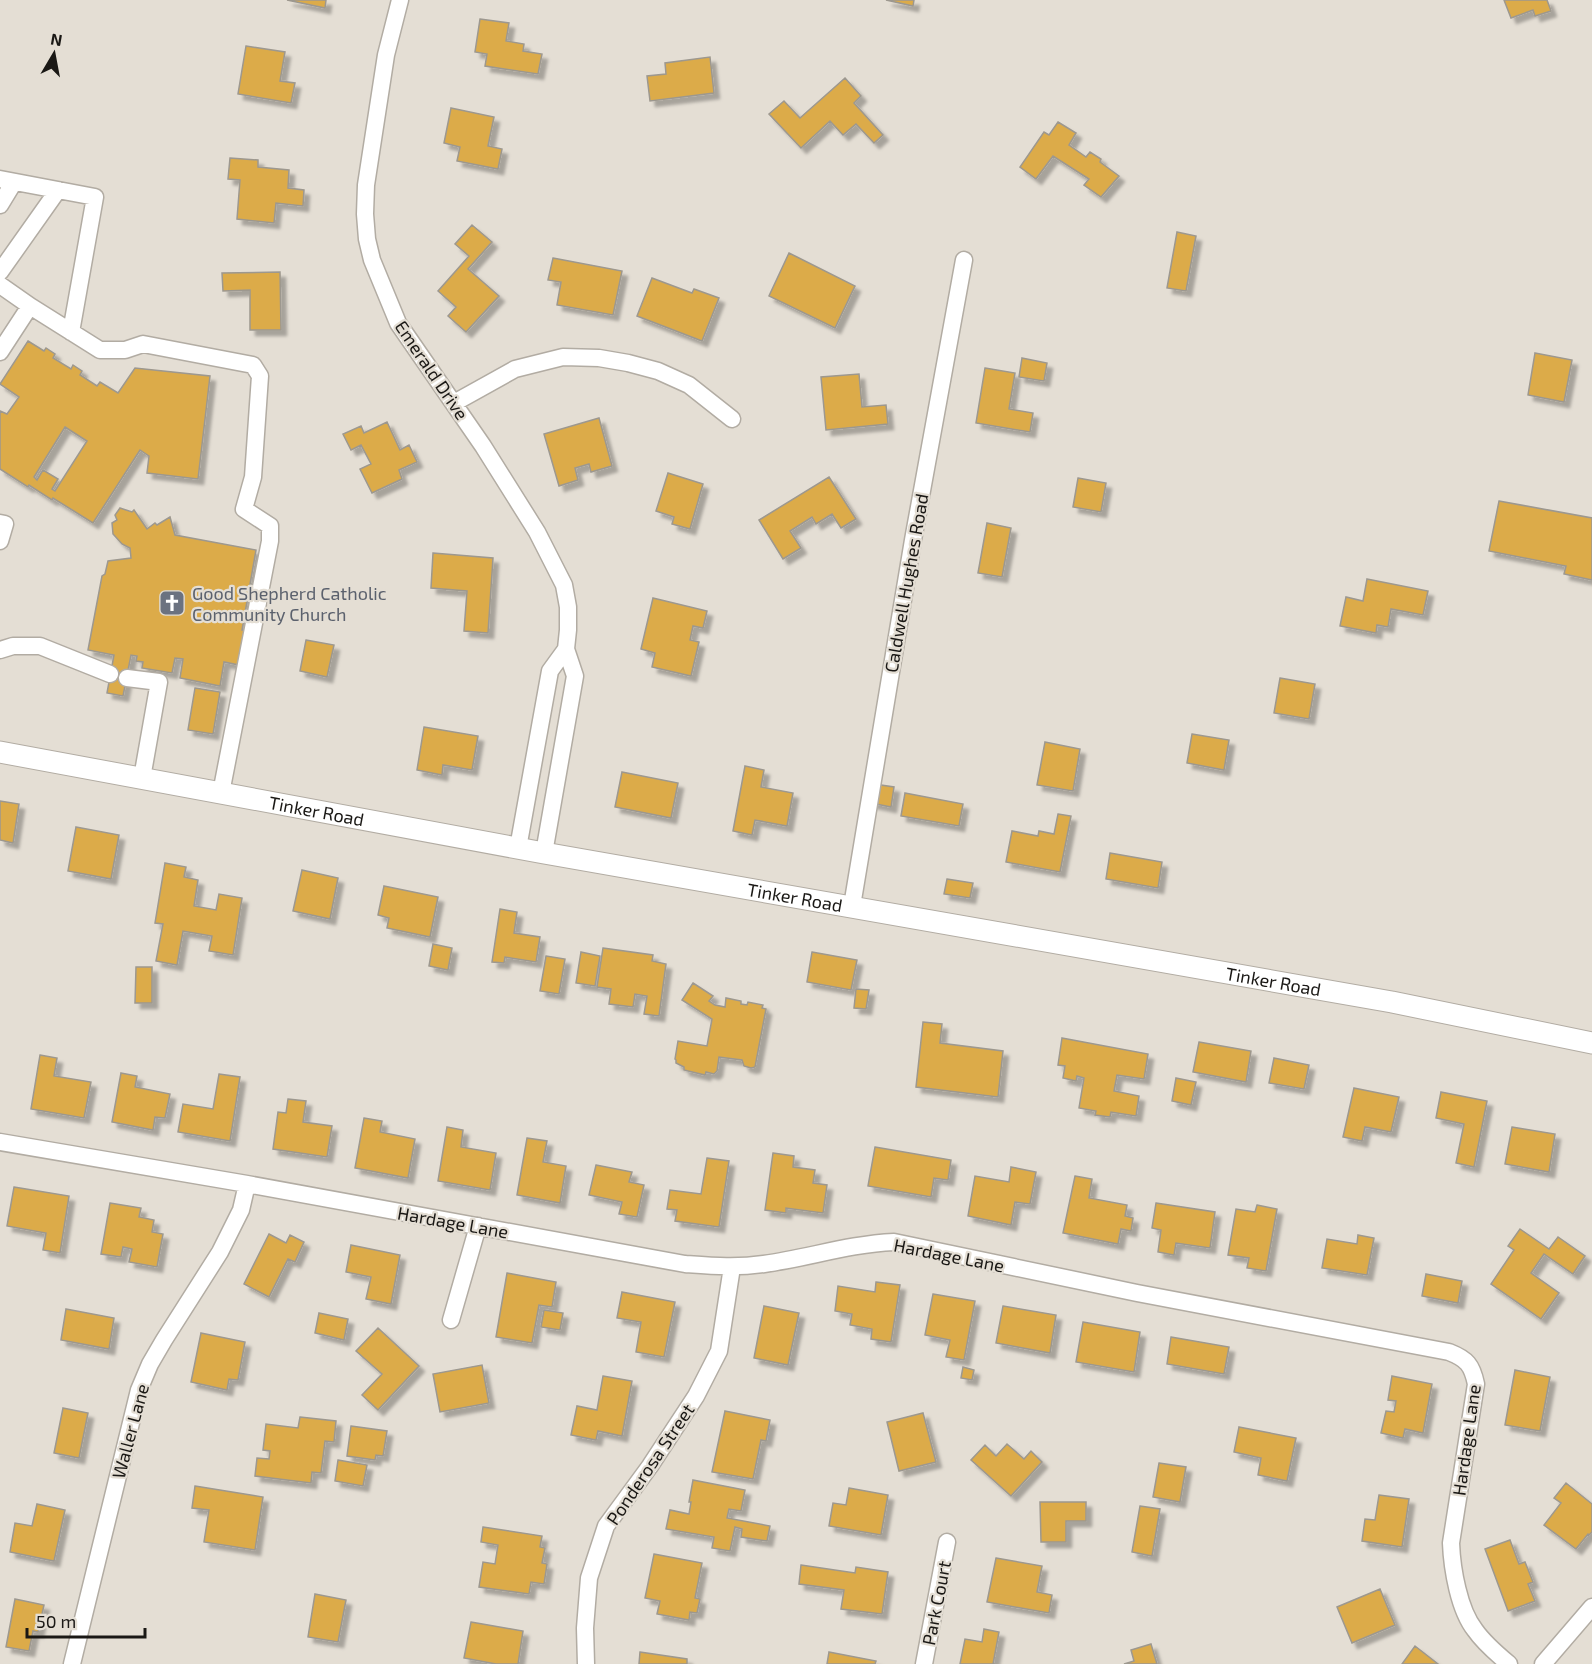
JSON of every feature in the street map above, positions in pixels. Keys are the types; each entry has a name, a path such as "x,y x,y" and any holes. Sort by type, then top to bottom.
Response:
{"main road":[{"name":"Tinker Road","path":"0,752 544,853 1385,1001 1592,1043"}],"street":[{"name":"Emerald Drive","path":"400,0 386,55 366,185 367,239 372,260 398,322 483,446 537,532 564,585 568,607 566,650 575,676 544,853"},
{"path":"0,205 7,180 95,197 71,332"},
{"path":"0,272 58,190"},
{"name":"Caldwell Hughes Road","path":"852,906 913,540 964,260"},
{"path":"0,285 100,350 125,350 144,344 253,365 260,376 253,477 244,508 270,526 270,541 221,793"},
{"path":"0,352 30,306"},
{"path":"454,403 515,369 563,357 599,358 648,368 689,385 732,419"},
{"path":"0,523 5,524 0,541"},
{"path":"0,650 13,646 40,646 119,676 159,682 142,778"},
{"path":"518,848 550,671 566,650"},
{"name":"Hardage Lane","path":"0,1142 247,1184 685,1264 732,1267 767,1264 870,1243 894,1242 1137,1293 1461,1356 1474,1372 1476,1384 1451,1543 1452,1562 1464,1607 1474,1629 1509,1664"},
{"name":"Waller Lane","path":"72,1664 139,1390 164,1340 220,1252 241,1210 247,1184"},
{"path":"451,1320 478,1226"},
{"name":"Ponderosa Street","path":"586,1664 585,1628 589,1578 606,1526 650,1466 696,1396 719,1351 732,1267"},
{"name":"Park Court","path":"924,1664 947,1542"},
{"path":"1543,1664 1592,1607"}],"building":[{"path":"287,0 326,0 325,8"},
{"path":"886,0 914,0 913,6"},
{"path":"1504,0 1547,0 1551,11 1535,16 1533,10 1511,18"},
{"path":"480,19 509,23 506,41 524,44 523,51 542,54 538,74 485,66 487,54 475,52"},
{"path":"246,46 285,52 280,81 295,83 291,103 238,94"},
{"path":"710,57 714,93 650,101 647,76 666,74 665,63"},
{"path":"845,78 861,96 854,103 883,135 874,143 856,124 843,135 830,121 801,148 769,114 784,101 800,118"},
{"path":"451,108 494,117 488,146 502,149 498,169 457,161 460,147 444,143"},
{"path":"1058,122 1076,133 1069,145 1086,157 1090,152 1119,176 1101,197 1084,185 1089,179 1053,156 1036,179 1020,167 1044,132 1049,135"},
{"path":"230,158 258,160 258,167 289,170 288,188 304,190 303,206 276,203 274,223 237,219 240,180 228,179"},
{"path":"472,225 492,242 468,269 499,296 466,332 448,316 456,307 438,291 469,256 455,244"},
{"path":"1177,232 1196,236 1186,291 1167,288"},
{"path":"789,253 855,286 835,328 769,296"},
{"path":"553,258 622,271 613,315 557,305 561,282 548,280"},
{"path":"280,272 281,330 250,330 250,290 223,291 222,273"},
{"path":"652,278 692,293 694,289 719,298 702,341 637,316"},
{"path":"28,341 44,351 46,348 55,354 53,358 71,369 73,365 82,371 80,375 97,386 100,382 118,393 135,368 210,376 198,479 147,473 149,456 140,450 93,523 0,469 0,411 7,414 19,397 0,384","holes":["65,427 87,441 55,491 52,489 58,479 43,470 37,480 34,477"]},
{"path":"1535,353 1572,360 1564,402 1528,395"},
{"path":"1022,358 1047,363 1044,381 1019,377"},
{"path":"985,368 1015,373 1009,409 1033,413 1030,432 976,423"},
{"path":"859,374 862,407 886,405 888,424 826,430 821,377"},
{"path":"599,418 612,466 591,472 589,464 575,468 578,480 559,486 544,434"},
{"path":"387,422 400,450 409,445 417,462 399,470 402,479 372,493 360,469 371,464 361,445 351,450 343,434 361,426 364,433"},
{"path":"668,473 703,484 690,529 672,524 674,517 656,511"},
{"path":"829,477 856,519 841,528 832,514 816,524 812,517 790,531 801,548 783,559 759,520"},
{"path":"1078,478 1106,483 1101,512 1073,507"},
{"path":"1499,501 1592,518 1592,580 1564,574 1566,566 1489,551"},
{"name":"Good Shepherd Catholic Community Church","path":"120,508 132,512 134,510 147,529 170,517 175,535 256,550 242,630 246,630 239,665 224,662 220,686 180,678 183,659 175,658 172,673 142,668 143,662 136,661 137,656 131,655 123,696 107,693 114,655 88,650 102,576 105,574 108,561 131,558 130,548 122,544 113,534 112,523 117,520 115,515"},
{"path":"987,523 1011,528 1002,577 978,573"},
{"path":"433,553 493,558 488,633 464,631 467,591 431,588"},
{"path":"1367,579 1428,591 1423,615 1391,609 1388,627 1377,625 1376,633 1340,626 1346,597 1363,601"},
{"path":"653,598 707,611 703,628 693,626 690,640 699,642 691,676 652,667 655,653 641,649"},
{"path":"306,640 334,645 327,677 300,671"},
{"path":"1280,678 1315,684 1309,719 1274,713"},
{"path":"195,688 220,692 213,734 188,730"},
{"path":"424,727 478,736 472,770 443,765 442,775 417,770"},
{"path":"1192,734 1229,740 1224,770 1187,763"},
{"path":"1045,742 1080,749 1073,791 1037,785"},
{"path":"745,766 764,770 761,787 793,793 787,826 755,820 752,835 733,831"},
{"path":"622,772 678,783 671,818 615,807"},
{"path":"874,784 894,787 891,807 871,803"},
{"path":"905,793 963,804 959,826 901,816"},
{"path":"0,801 19,804 13,843 0,840"},
{"path":"1058,814 1071,816 1060,872 1006,862 1012,831 1038,836 1039,831 1054,834"},
{"path":"76,827 119,835 111,879 68,871"},
{"path":"1110,853 1162,862 1158,888 1106,879"},
{"path":"165,863 186,867 184,877 198,880 194,906 216,910 219,894 242,898 233,955 209,951 212,936 183,931 177,965 156,961 163,924 155,923"},
{"path":"302,870 338,878 330,919 293,911"},
{"path":"947,879 973,883 970,898 944,894"},
{"path":"384,886 438,897 430,937 387,928 389,918 378,915"},
{"path":"500,909 517,912 514,933 540,937 536,962 505,957 504,963 492,962"},
{"path":"433,944 452,948 448,970 429,966"},
{"path":"603,948 653,955 652,961 666,964 659,1016 644,1014 647,996 635,994 633,1007 609,1004 611,989 597,987"},
{"path":"581,952 600,956 595,986 576,983"},
{"path":"812,952 857,960 851,990 807,982"},
{"path":"546,956 565,959 559,994 540,991"},
{"path":"136,967 152,967 152,1003 135,1003"},
{"path":"693,983 713,996 709,1001 715,1005 725,1007 726,998 741,1001 741,1004 747,1005 748,1002 763,1005 762,1008 766,1009 755,1067 744,1066 742,1060 719,1057 717,1071 714,1074 706,1072 705,1075 684,1070 684,1067 676,1063 678,1041 707,1046 712,1019 682,1000"},
{"path":"856,989 869,990 866,1009 854,1008"},
{"path":"923,1022 942,1024 940,1043 1003,1051 998,1097 916,1087"},
{"path":"1062,1038 1148,1054 1144,1079 1117,1075 1114,1091 1139,1096 1136,1116 1111,1112 1110,1117 1095,1115 1096,1111 1079,1108 1084,1078 1077,1076 1076,1081 1063,1078 1065,1066 1058,1065"},
{"path":"1199,1042 1251,1051 1246,1082 1193,1072"},
{"path":"40,1055 57,1058 54,1076 91,1082 84,1118 31,1109"},
{"path":"1274,1058 1309,1065 1304,1089 1269,1083"},
{"path":"121,1073 137,1076 135,1087 170,1094 165,1118 155,1117 153,1130 112,1122"},
{"path":"219,1074 240,1077 230,1141 178,1132 183,1104 213,1109"},
{"path":"1176,1078 1196,1082 1191,1105 1172,1101"},
{"path":"1354,1088 1399,1097 1391,1132 1365,1127 1362,1141 1343,1137"},
{"path":"1441,1092 1487,1101 1474,1167 1456,1163 1464,1124 1436,1118"},
{"path":"288,1099 306,1101 303,1122 332,1126 327,1157 273,1149 278,1112 286,1113"},
{"path":"364,1118 382,1121 380,1132 415,1139 408,1178 355,1168"},
{"path":"447,1127 463,1130 461,1147 496,1153 490,1190 438,1181"},
{"path":"1512,1127 1555,1134 1549,1172 1505,1164"},
{"path":"527,1138 547,1141 543,1162 566,1166 560,1203 517,1195"},
{"path":"875,1147 951,1160 948,1180 934,1178 931,1197 868,1186"},
{"path":"773,1153 794,1156 793,1167 815,1170 813,1183 827,1185 823,1213 786,1208 786,1213 765,1210"},
{"path":"707,1158 729,1161 719,1227 675,1221 677,1210 667,1209 670,1190 701,1194"},
{"path":"596,1165 632,1172 629,1182 644,1185 637,1217 619,1214 622,1202 589,1195"},
{"path":"1011,1167 1036,1172 1030,1204 1015,1202 1011,1225 968,1216 975,1176 1009,1182"},
{"path":"1075,1176 1092,1179 1089,1198 1127,1205 1125,1216 1133,1218 1131,1231 1121,1229 1118,1244 1063,1233"},
{"path":"14,1187 69,1196 60,1253 43,1250 46,1233 7,1226"},
{"path":"110,1203 141,1208 139,1217 154,1220 152,1232 163,1234 157,1267 129,1262 132,1249 123,1247 121,1257 101,1254"},
{"path":"1156,1203 1215,1212 1210,1248 1176,1243 1174,1255 1158,1252 1161,1230 1152,1228"},
{"path":"1257,1205 1277,1209 1266,1271 1247,1268 1249,1258 1228,1255 1236,1209 1255,1212"},
{"path":"1520,1229 1549,1249 1558,1237 1585,1256 1573,1274 1544,1254 1531,1273 1559,1293 1541,1319 1491,1284 1514,1250 1508,1246"},
{"path":"269,1234 286,1243 290,1235 304,1242 295,1262 288,1259 269,1297 244,1284"},
{"path":"1358,1235 1374,1238 1367,1275 1322,1268 1327,1239 1357,1244"},
{"path":"351,1245 400,1255 391,1304 366,1299 371,1277 346,1272"},
{"path":"507,1273 556,1282 552,1307 539,1305 532,1343 496,1337"},
{"path":"1426,1274 1462,1281 1458,1303 1422,1296"},
{"path":"876,1282 900,1285 891,1342 871,1339 872,1329 850,1325 852,1314 835,1311 838,1286 875,1292"},
{"path":"622,1292 675,1302 664,1357 636,1352 641,1322 617,1318"},
{"path":"933,1294 975,1301 964,1360 946,1357 950,1340 925,1335"},
{"path":"764,1306 799,1313 788,1365 754,1358"},
{"path":"1003,1306 1056,1315 1050,1353 996,1343"},
{"path":"66,1309 114,1318 109,1349 61,1340"},
{"path":"544,1310 563,1313 560,1330 541,1327"},
{"path":"319,1313 348,1319 344,1340 315,1333"},
{"path":"1083,1322 1140,1332 1134,1372 1076,1362"},
{"path":"378,1328 419,1366 378,1410 362,1395 382,1374 356,1351"},
{"path":"201,1333 245,1342 238,1380 229,1379 227,1390 191,1382"},
{"path":"1171,1337 1229,1347 1224,1374 1167,1364"},
{"path":"482,1365 489,1403 440,1412 433,1374"},
{"path":"963,1367 974,1370 972,1380 961,1378"},
{"path":"1515,1370 1550,1377 1540,1431 1505,1425"},
{"path":"603,1376 632,1381 622,1436 598,1431 596,1440 571,1435 577,1406 597,1410"},
{"path":"1392,1376 1432,1384 1423,1433 1405,1429 1403,1438 1381,1433 1386,1411 1394,1412 1396,1401 1388,1400"},
{"path":"63,1408 88,1413 79,1458 54,1453"},
{"path":"725,1411 770,1420 766,1441 761,1440 753,1479 712,1472"},
{"path":"923,1413 936,1462 899,1471 887,1422"},
{"path":"300,1417 336,1421 334,1442 325,1441 321,1473 312,1472 311,1483 255,1476 257,1458 269,1459 270,1451 263,1450 266,1424 298,1428"},
{"path":"351,1426 387,1431 383,1456 376,1455 375,1460 347,1456"},
{"path":"1239,1427 1296,1438 1287,1481 1258,1475 1261,1458 1234,1452"},
{"path":"1007,1444 1024,1459 1031,1451 1042,1462 1011,1496 971,1460 985,1445 996,1456"},
{"path":"338,1460 367,1465 363,1486 335,1481"},
{"path":"1159,1463 1186,1467 1180,1502 1153,1497"},
{"path":"693,1480 745,1490 741,1511 729,1509 727,1518 770,1526 767,1541 741,1537 742,1529 735,1527 730,1551 712,1548 714,1537 666,1529 670,1510 689,1514"},
{"path":"1566,1483 1592,1504 1592,1532 1576,1549 1544,1525 1561,1503 1554,1498"},
{"path":"195,1486 263,1497 255,1550 204,1542 209,1510 192,1508"},
{"path":"849,1488 888,1495 881,1535 829,1526 833,1503 846,1505"},
{"path":"1379,1495 1409,1499 1402,1547 1362,1541 1365,1519 1375,1520"},
{"path":"1040,1502 1086,1502 1086,1521 1066,1521 1066,1542 1041,1542"},
{"path":"37,1504 65,1510 54,1561 10,1552 15,1523 32,1526"},
{"path":"1140,1506 1160,1509 1152,1556 1132,1552"},
{"path":"483,1527 542,1536 540,1547 545,1548 542,1563 547,1564 544,1584 531,1582 529,1594 479,1587 483,1562 495,1564 498,1545 481,1542"},
{"path":"1510,1540 1519,1564 1525,1562 1533,1582 1528,1584 1535,1601 1508,1611 1485,1549"},
{"path":"654,1554 702,1563 695,1598 700,1599 697,1613 690,1612 689,1620 657,1614 660,1601 645,1598"},
{"path":"996,1558 1042,1566 1037,1592 1052,1595 1049,1613 987,1602"},
{"path":"801,1565 855,1573 856,1567 888,1572 882,1614 841,1609 844,1590 799,1584"},
{"path":"1380,1589 1395,1625 1352,1643 1337,1607"},
{"path":"315,1594 346,1600 338,1642 308,1637"},
{"path":"15,1599 44,1605 38,1632 33,1631 29,1651 6,1647"},
{"path":"471,1622 523,1631 518,1664 496,1664 464,1658"},
{"path":"984,1629 999,1632 993,1664 960,1664 965,1639 982,1642"},
{"path":"1151,1644 1157,1664 1124,1664 1134,1661 1131,1650"},
{"path":"1415,1646 1438,1664 1402,1664"},
{"path":"640,1652 687,1659 687,1664 639,1664"},
{"path":"829,1652 876,1661 875,1664 827,1664"}],"place":[{"name":"Good Shepherd Catholic Community Church","path":"172,603"}]}
